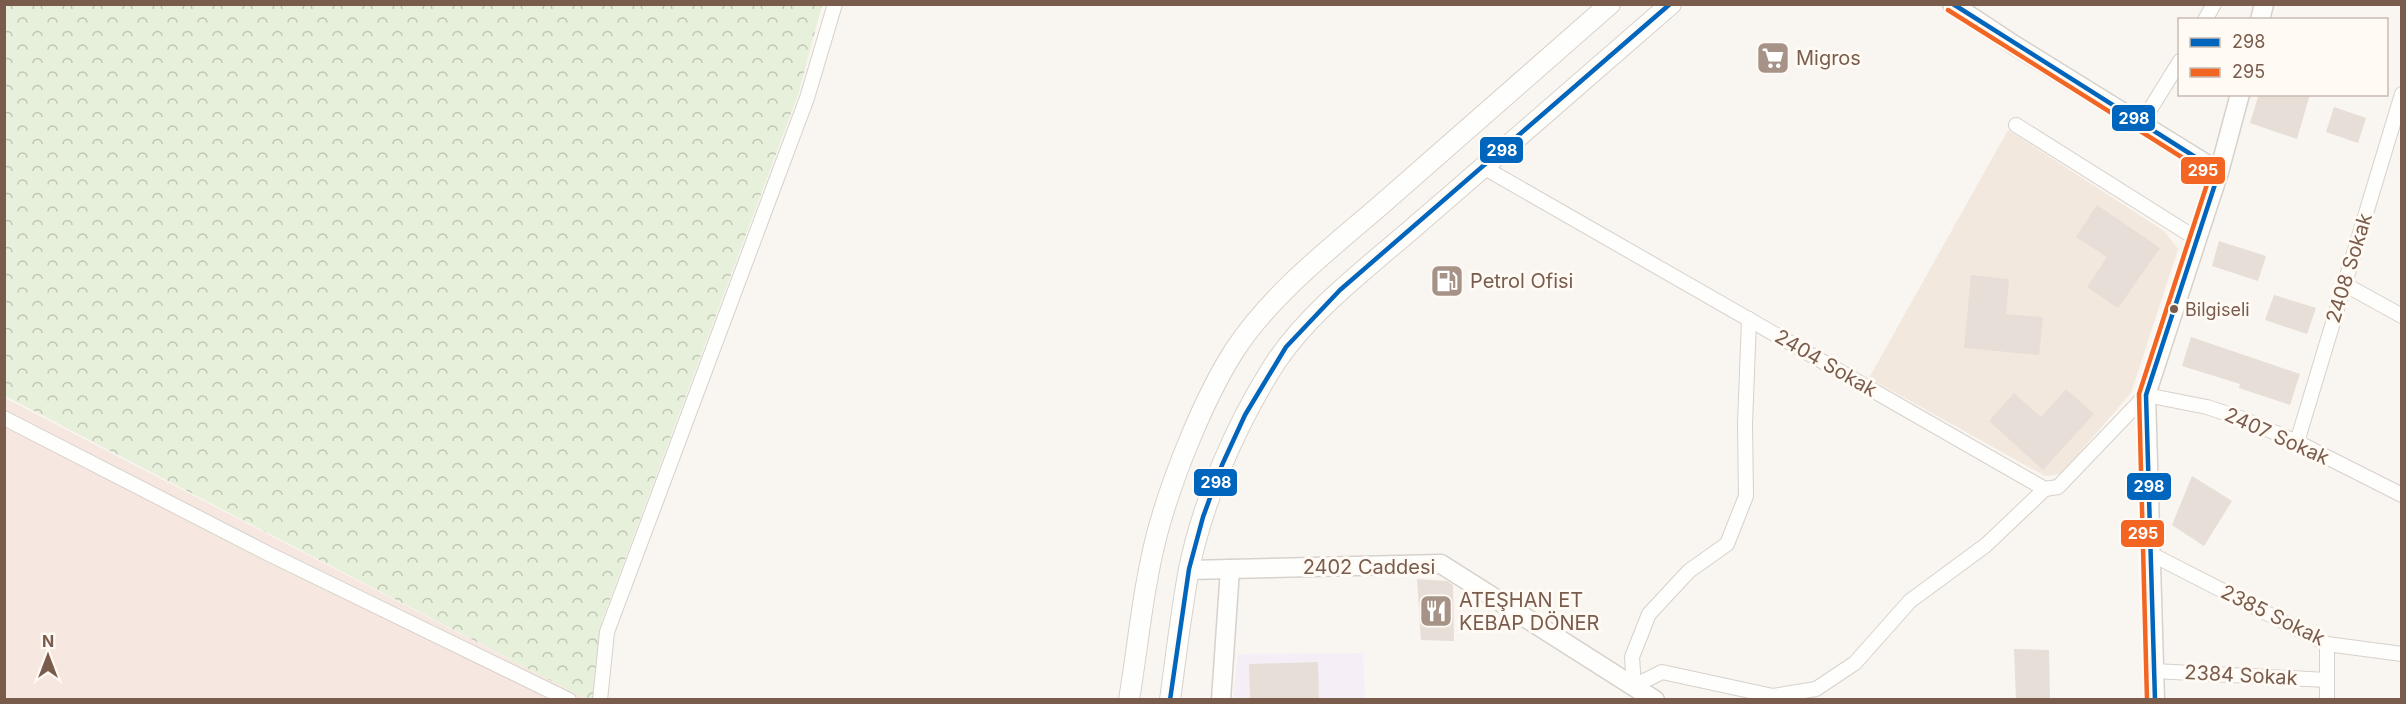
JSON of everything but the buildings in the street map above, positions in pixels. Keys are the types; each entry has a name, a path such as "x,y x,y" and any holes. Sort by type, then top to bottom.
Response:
{"main road":[{"path":"1130,699 1147,583 1157,535 1198,421 1211,392 1235,350 1267,309 1317,261 1610,4"},
{"path":"1170,699 1189,570 1206,513 1227,454 1258,391 1287,346 1342,290 1671,4"}],"street":[{"path":"600,699 607,633 807,98 835,4"},
{"path":"1952,4 2219,172"},
{"path":"2206,18 2214,4"},
{"path":"2141,124 2178,64"},
{"name":"2408 Sokak","path":"2297,442 2344,284 2396,129 2402,94"},
{"path":"2155,699 2146,395 2219,172 2239,96"},
{"path":"2016,125 2197,239"},
{"name":"2404 Sokak","path":"1483,167 2045,489"},
{"path":"2344,284 2402,316"},
{"path":"1749,319 1745,424 1746,496 1727,544 1689,572 1650,614 1632,657 1634,686 1662,672 1773,696 1816,689 1855,663 1910,601 1986,545 2045,489 2058,487 2146,395"},
{"name":"2407 Sokak","path":"2146,395 2207,407 2243,419 2297,442 2402,495"},
{"path":"4,418 269,554 569,699"},
{"name":"2385 Sokak","path":"2151,554 2327,644 2402,654"},
{"name":"2402 Caddesi","path":"1189,570 1441,564 1655,699"},
{"path":"1221,699 1230,569"},
{"path":"2327,644 2327,699"},
{"name":"2384 Sokak","path":"2154,670 2327,680"}],"shaded area":[{"path":"2008,130 2164,231 2178,249 2131,393 2061,474 2045,476 1869,378"},
{"path":"5,398 586,699 5,699"},
{"path":"1363,653 1365,699 1233,700 1238,654"}],"green space":[{"path":"4,5 822,5 798,95 602,621 596,699 586,699 5,396"}],"transit line":[{"name":"298","path":"1170,700 1189,569 1203,517 1222,465 1245,415 1286,347 1340,290 1670,4"},
{"name":"298","path":"1953,4 2219,172 2146,395 2155,700"},
{"name":"295","path":"1948,10 2210,175 2139,394 2147,700"}],"place":[{"name":"Migros","path":"1773,58"},
{"name":"Petrol Ofisi","path":"1447,281"},
{"name":"Bilgiseli","path":"2174,309"},
{"name":"ATEŞHAN ET KEBAP DÖNER","path":"1436,611"}]}
